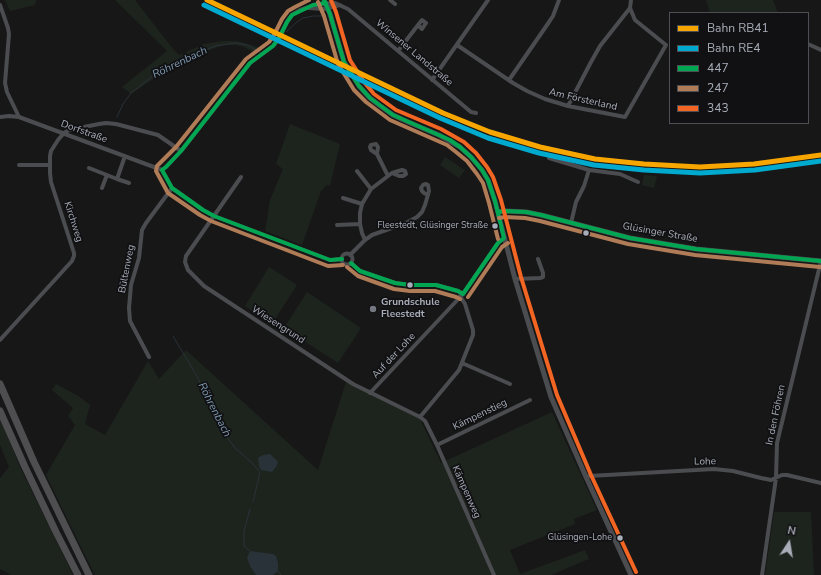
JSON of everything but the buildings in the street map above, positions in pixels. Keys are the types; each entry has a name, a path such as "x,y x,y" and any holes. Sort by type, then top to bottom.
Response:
{"highway":[{"path":"0,384 34,462 89,575"},
{"path":"0,411 31,480 78,575"}],"street":[{"path":"340,5 341,0"},
{"path":"390,0 395,4"},
{"path":"432,80 488,0"},
{"path":"509,80 553,16 559,0"},
{"path":"568,106 600,46 630,8 631,0"},
{"name":"Winsener Landstraße","path":"326,4 335,3 348,9 471,112 476,113"},
{"path":"428,196 426,205 417,217 406,223 377,233 365,240 350,255 344,255 342,259 330,260 214,216 172,188 162,170 181,151 247,67 273,46 290,17 313,5 326,4 344,62 359,86 370,98 393,115 445,138 460,147 471,157 488,180 498,212 515,279 551,397 631,575"},
{"path":"0,6 9,34 5,84 7,92 19,117"},
{"name":"Am Försterland","path":"458,44 509,80 527,91 545,99 568,106 625,117 666,45 635,20 630,8"},
{"path":"398,51 418,25"},
{"path":"809,44 821,50"},
{"name":"Dorfstraße","path":"0,117 19,117 162,170"},
{"path":"64,133 69,130 100,124 116,124 158,135 181,151"},
{"name":"Kirchweg","path":"0,340 72,261 74,256 51,182 51,151 64,133"},
{"path":"365,240 360,224 362,204 371,189 390,174 378,154"},
{"path":"117,179 125,156"},
{"path":"549,158 589,170 620,174 638,182"},
{"path":"19,165 50,165"},
{"path":"89,168 129,183"},
{"path":"571,223 576,202 584,186 589,170"},
{"path":"357,171 371,189"},
{"path":"102,188 107,175"},
{"name":"Wiesengrund","path":"241,177 186,256 185,262 188,270 204,286 354,384 420,417"},
{"name":"Bültenweg","path":"149,357 130,320 129,308 131,285 139,258 142,230 172,188"},
{"path":"343,198 362,204"},
{"name":"Glüsinger Straße","path":"498,212 519,212 540,215 630,238 696,249 821,261"},
{"path":"337,225 360,224"},
{"name":"Auf der Lohe","path":"370,393 461,295 498,243 504,238"},
{"path":"350,255 352,259 351,263"},
{"path":"342,259 342,262 345,264 348,265 351,263"},
{"path":"515,279 542,277 543,273 538,259"},
{"name":"In den Föhren","path":"762,575 776,478 777,444 821,261"},
{"path":"351,263 360,270 395,283 410,285 436,285 458,291 461,295 473,330 473,336 459,370 420,417"},
{"path":"462,364 510,384"},
{"name":"Kämpenstieg","path":"437,445 530,400"},
{"name":"Kämpenweg","path":"420,417 425,421 437,445 494,575"},
{"name":"Lohe","path":"586,477 714,469 733,471 771,480 782,474 821,483"}],"shaded area":[{"path":"5,0 36,0 35,5 10,11"},
{"path":"115,0 135,0 179,55 204,44 222,41 237,41 260,48 255,53 236,45 226,45 215,48 199,54 162,73 131,94 122,87 167,51"},
{"path":"706,0 773,0 778,12 710,12"},
{"path":"290,124 340,144 330,186 327,185 321,191 302,245 265,231 270,200 283,169 276,164"},
{"path":"445,157 465,170 459,178 440,165"},
{"path":"644,175 657,176 654,188 642,185"},
{"path":"269,267 297,285 272,324 245,306"},
{"path":"307,292 361,328 338,363 284,328"},
{"path":"186,350 318,470 346,382 420,419 441,463 552,412 597,510 574,519 575,524 510,550 520,574 585,550 589,559 551,575 273,575 278,570 251,568 256,575 95,575 46,475 75,425 68,416 73,408 52,390 56,384 80,397 90,405 85,424 105,435 148,361 159,379"},
{"path":"0,418 21,469 73,575 11,575 0,569 0,478 9,467 0,445"},
{"path":"270,454 278,462 276,467 272,472 261,470 258,458 263,455"},
{"path":"774,512 811,512 814,575 765,575"},
{"path":"250,551 273,554 276,556 278,571 273,575 256,575 247,558"}],"waterway":[{"name":"Röhrenbach","path":"286,32 303,18 324,16"},
{"name":"Röhrenbach","path":"117,117 123,104 131,93 155,74 182,60 215,46 236,43 247,45 260,52"},
{"name":"Röhrenbach","path":"173,336 198,378 206,398 227,437 235,448 260,472 253,502"},
{"name":"Röhrenbach","path":"250,509 244,531 244,546 250,551"},
{"name":"Röhrenbach","path":"277,570 281,575"}],"rail line":[{"name":"RB41","path":"207,0 443,113 490,132 540,147 595,159 644,164 700,167 754,164 821,155"},
{"name":"RE4","path":"204,5 440,118 488,138 539,153 594,165 644,170 700,173 755,170 821,161"}],"transit line":[{"name":"247","path":"309,0 288,11 269,42 246,59 176,147 157,166 156,171 168,193 211,221 328,266 343,265"},
{"name":"447","path":"324,0 330,14 344,62 359,86 370,98 393,115 450,140 471,157 488,180 504,238"},
{"name":"343","path":"331,0 350,60 364,82 374,94 396,110 441,129 464,142 476,153 493,177 501,200 521,277 557,395 591,475 636,572"},
{"name":"247","path":"318,2 324,16 338,64 354,90 366,102 390,120 447,145 467,161 483,183 498,239"},
{"name":"447","path":"326,3 313,5 292,15 273,46 250,63 181,151 162,170 172,188 214,216 330,260 342,259"},
{"name":"447","path":"498,212 526,212 630,238 696,249 821,261"},
{"name":"247","path":"499,218 525,218 628,244 695,255 820,267"},
{"name":"447","path":"463,294 498,243 504,238"},
{"name":"247","path":"468,297 502,247 508,243"},
{"name":"447","path":"351,263 360,271 395,283 410,285 436,285 458,291 463,294"},
{"name":"247","path":"347,267 358,276 394,289 410,291 435,291 460,299"}],"place":[{"name":"Fleestedt, Glüsinger Straße","path":"495,226"},
{"name":"Grundschule Fleestedt","path":"373,309"},
{"name":"Glüsingen-Lohe","path":"620,538"}]}
